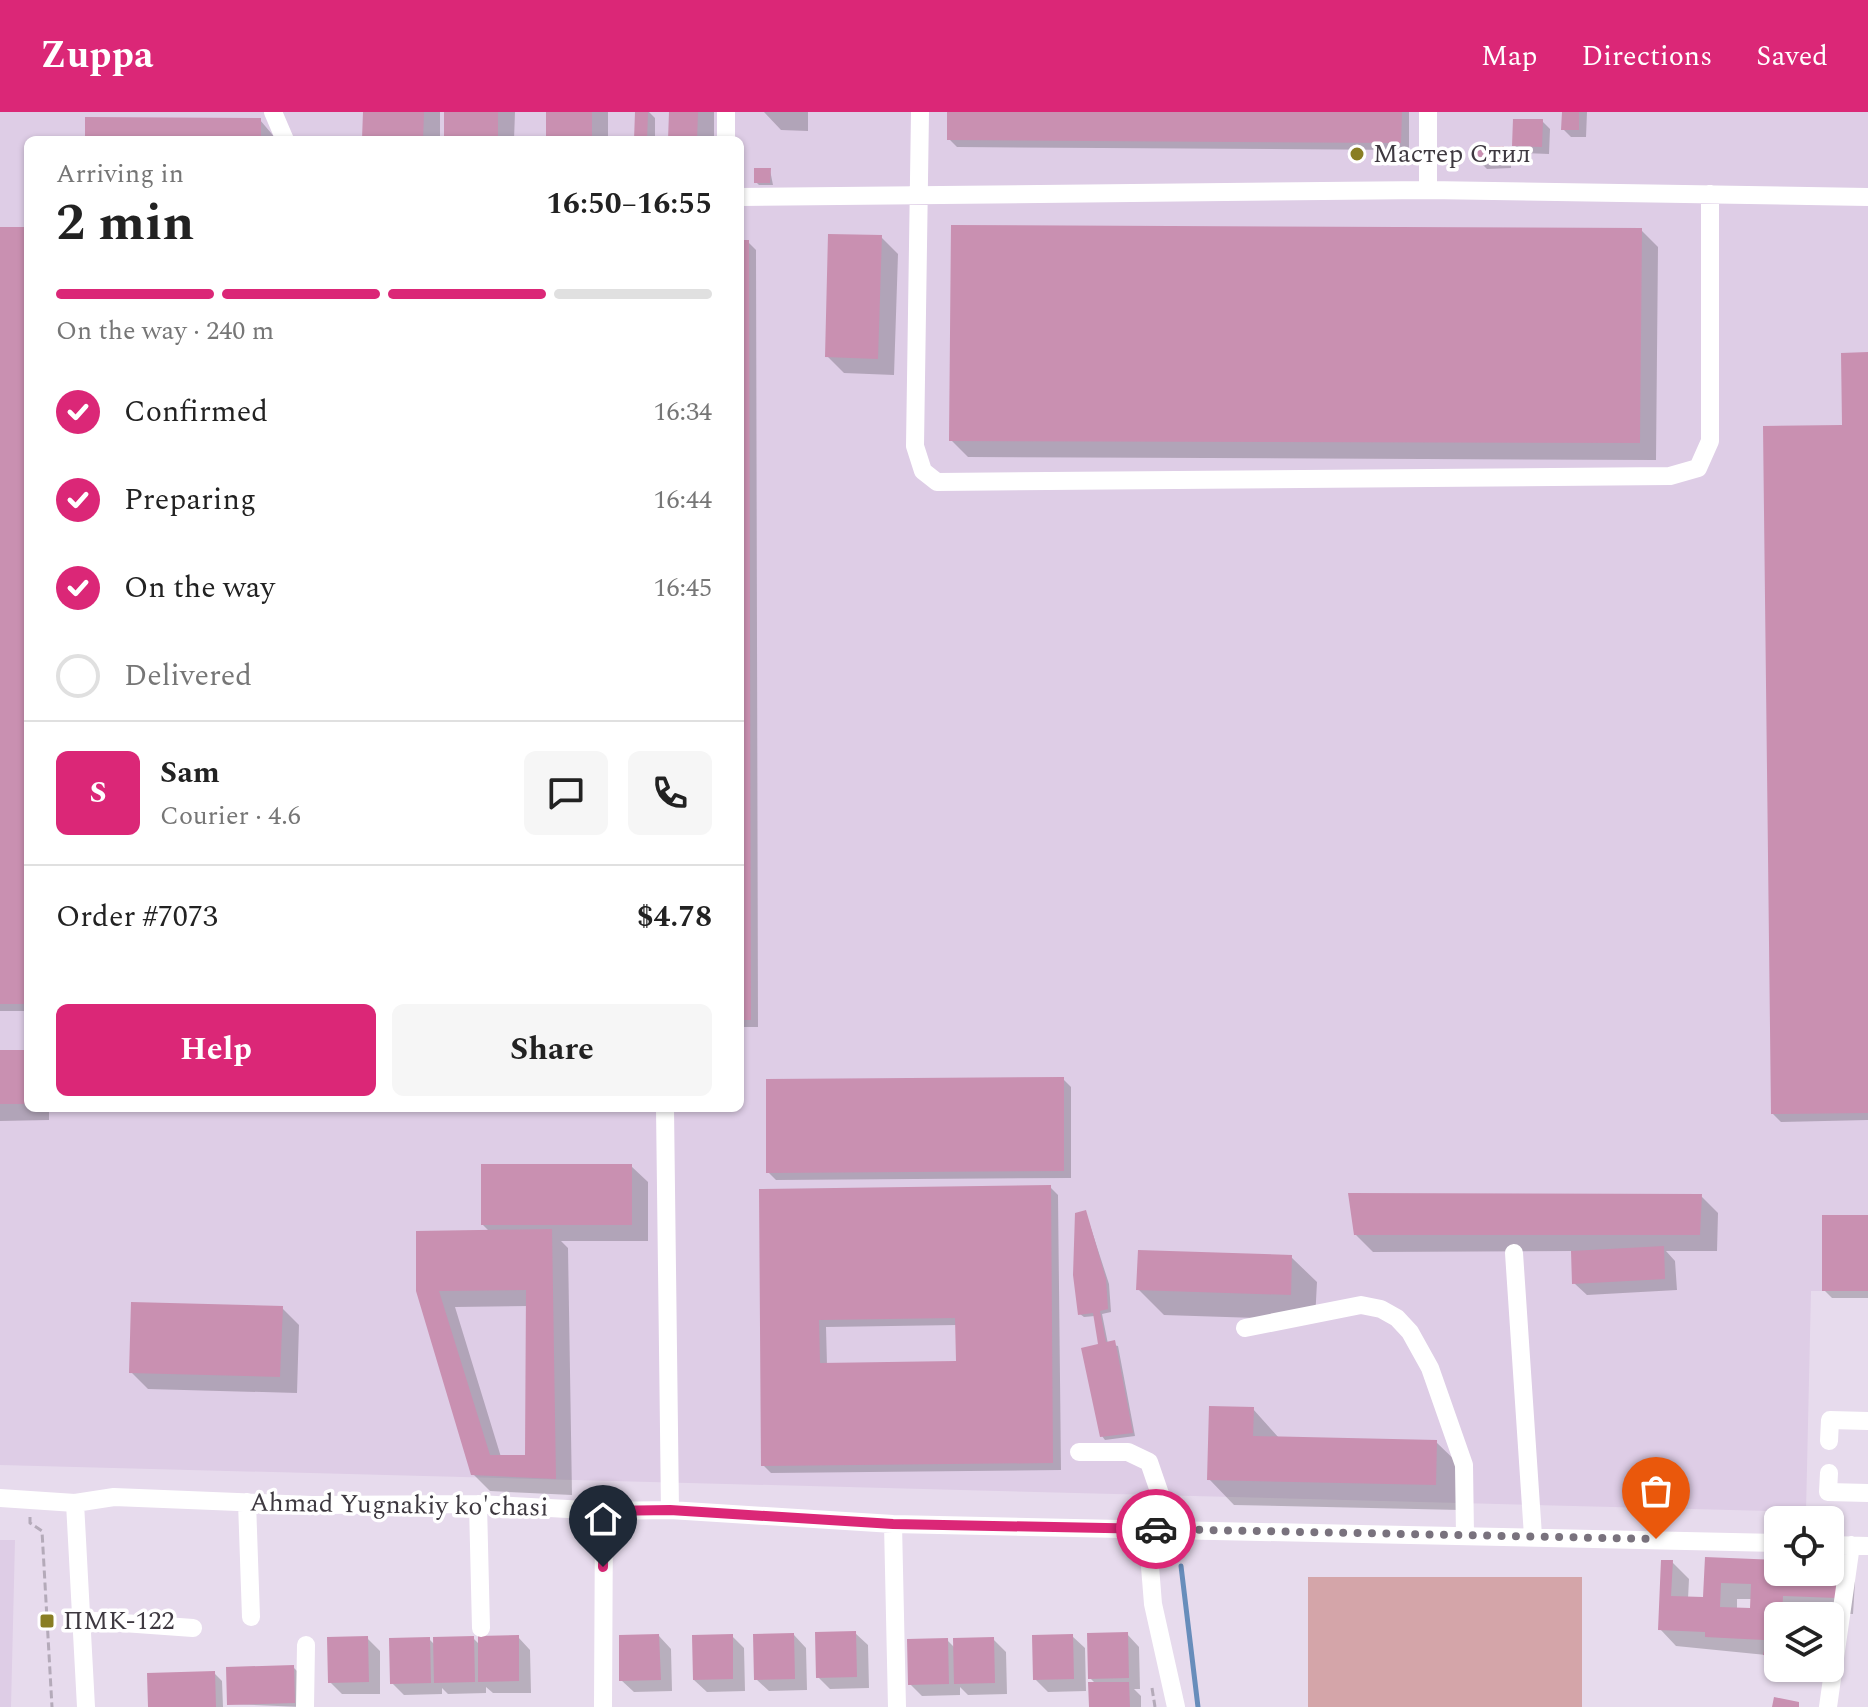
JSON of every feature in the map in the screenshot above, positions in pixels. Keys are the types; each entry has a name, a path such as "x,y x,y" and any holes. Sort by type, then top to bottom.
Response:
{"street":[{"path":"273,112 283,136"},
{"path":"726,112 726,136"},
{"path":"920,112 915,446 923,471 937,482 1670,476 1698,468 1710,441 1710,194"},
{"path":"1428,112 1428,190"},
{"path":"744,197 1428,190 1868,197"},
{"path":"665,1112 670,1510"},
{"path":"1514,1253 1533,1536"},
{"path":"1245,1328 1361,1305 1381,1309 1397,1318 1410,1332 1430,1368 1464,1465 1465,1535"},
{"path":"1829,1441 1830,1420 1868,1421"},
{"path":"1079,1452 1128,1452 1149,1462 1172,1529"},
{"path":"1829,1473 1828,1492 1868,1493"},
{"name":"Ahmad Yugnakiy ko'chasi","path":"0,1498 75,1503 114,1497 247,1502 478,1504 604,1511 670,1510 893,1524 1764,1543"},
{"path":"247,1502 251,1617"},
{"path":"75,1503 86,1707"},
{"path":"478,1504 481,1628"},
{"path":"603,1707 604,1511"},
{"path":"893,1524 897,1707"},
{"path":"1147,1529 1153,1604 1176,1707"},
{"path":"1828,1707 1860,1546"},
{"path":"81,1620 193,1628"},
{"path":"305,1707 306,1645"}],"path":[{"path":"32,1498 30,1523 42,1531 52,1707"}],"shaded area":[{"path":"0,112 1868,112 1868,1215 1822,1215 1822,1291 1811,1291 1806,1506 1764,1506 1764,1511 0,1465"},
{"path":"0,1540 15,1540 11,1707 0,1707"},
{"path":"1308,1577 1582,1577 1582,1707 1308,1707"}],"building":[{"path":"363,112 424,112 423,136 362,136"},
{"path":"444,112 498,112 498,136 444,136"},
{"path":"546,112 592,112 592,136 546,136"},
{"path":"635,112 648,112 647,136 634,136"},
{"path":"669,112 698,112 697,136 668,136"},
{"path":"947,112 1402,112 1401,143 947,140"},
{"path":"1562,112 1579,112 1579,130 1561,130"},
{"path":"85,117 261,118 261,136 85,136"},
{"path":"1513,119 1543,119 1542,147 1512,146"},
{"path":"1477,146 1504,146 1504,161 1477,162"},
{"path":"754,168 771,168 770,183 754,183"},
{"path":"951,225 1642,228 1640,443 949,441"},
{"path":"0,227 24,227 24,1004 0,1004"},
{"path":"828,234 882,235 878,359 825,357"},
{"path":"744,240 749,240 751,1020 744,1020"},
{"path":"1868,352 1868,1113 1771,1114 1763,426 1842,425 1841,353"},
{"path":"0,1050 24,1050 24,1104 0,1104"},
{"path":"1064,1077 1064,1171 766,1173 766,1079"},
{"path":"481,1164 632,1164 632,1225 481,1225"},
{"path":"1051,1185 1053,1463 761,1466 759,1189","holes":["955,1318 956,1361 820,1363 819,1320"]},
{"path":"1348,1193 1702,1194 1700,1235 1354,1235"},
{"path":"1086,1210 1106,1279 1108,1309 1100,1311 1106,1342 1115,1340 1133,1433 1100,1437 1081,1348 1098,1344 1093,1313 1078,1315 1073,1275 1075,1213"},
{"path":"1822,1215 1868,1215 1868,1291 1822,1291"},
{"path":"552,1229 556,1479 471,1475 416,1291 416,1231","holes":["526,1290 525,1455 490,1455 439,1291"]},
{"path":"1664,1246 1665,1279 1572,1284 1571,1251"},
{"path":"1138,1250 1292,1255 1291,1295 1136,1290"},
{"path":"131,1302 283,1306 280,1377 129,1373"},
{"path":"1209,1406 1254,1407 1253,1436 1437,1440 1436,1485 1207,1480"},
{"path":"1705,1557 1764,1559 1764,1586 1838,1586 1837,1598 1783,1596 1783,1602 1764,1602 1764,1640 1705,1637 1705,1632 1658,1630 1661,1560 1673,1560 1671,1596 1703,1597","holes":["1721,1583 1751,1584 1750,1608 1720,1607"]},
{"path":"856,1631 857,1677 816,1678 815,1632"},
{"path":"1128,1632 1129,1678 1088,1679 1087,1633"},
{"path":"794,1633 795,1679 754,1680 753,1634"},
{"path":"659,1634 661,1680 619,1681 619,1635"},
{"path":"733,1634 733,1679 693,1680 692,1635"},
{"path":"1073,1634 1074,1679 1033,1680 1032,1635"},
{"path":"519,1635 519,1681 478,1682 478,1636"},
{"path":"368,1636 369,1682 328,1683 327,1637"},
{"path":"474,1636 475,1682 434,1683 433,1637"},
{"path":"430,1637 431,1683 390,1684 389,1638"},
{"path":"994,1637 995,1683 954,1684 953,1638"},
{"path":"948,1638 949,1684 908,1685 907,1639"},
{"path":"294,1665 295,1703 227,1705 226,1667"},
{"path":"215,1671 216,1707 148,1707 147,1673"},
{"path":"1088,1682 1129,1682 1130,1707 1089,1707"},
{"path":"1774,1697 1799,1702 1799,1707 1772,1707"}],"waterway":[{"path":"1181,1566 1198,1707"}],"way so far":[{"path":"1156,1529 1656,1539"}],"place":[{"name":"Мастер Стил","path":"1357,154"},
{"name":"ПМК-122","path":"47,1621"}],"route":[{"path":"603,1567 604,1511 670,1510 893,1524 1156,1529"}]}
